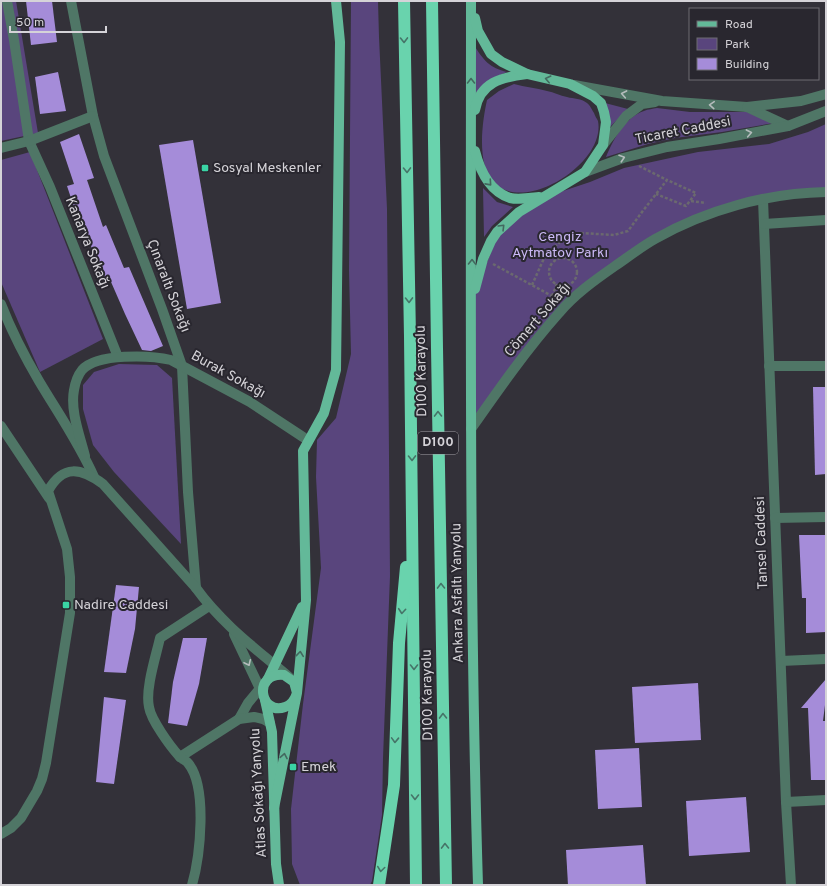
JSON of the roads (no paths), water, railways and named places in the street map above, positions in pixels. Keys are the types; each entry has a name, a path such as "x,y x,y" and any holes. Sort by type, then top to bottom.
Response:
{"highway":[{"name":"D100 Karayolu","path":"404,1 416,885"},
{"name":"D100 Karayolu","path":"432,1 436,348 446,885"},
{"path":"379,885 394,785 399,642 412,502"}],"main road":[{"path":"274,808 297,693 306,600 303,451 324,413 336,370 340,42 336,1"},
{"path":"471,1 471,134 481,173 492,187 510,198 545,197"},
{"name":"Ticaret Caddesi","path":"471,1 478,31 491,54 502,62 527,74 570,84 593,96 601,103 606,122 603,145 585,172 519,212 503,226 491,241 471,300"},
{"path":"471,134 477,100 485,89 494,82 507,76 527,74"},
{"name":"Ankara Asfaltı Yanyolu","path":"471,134 471,429 475,799 478,885"},
{"path":"268,679 278,674 290,677 296,687 297,693 292,702 284,708 273,707 263,695 263,689 306,600"},
{"name":"Atlas Sokağı Yanyolu","path":"263,695 272,732 276,864 279,885"}],"street":[{"name":"Kanarya Sokağı","path":"7,1 29,141 50,187 118,357"},
{"name":"Çınaraltı Sokağı","path":"71,1 93,116 104,156 182,366 188,492 196,588"},
{"name":"Ticaret Caddesi","path":"570,84 662,101 747,107 801,101 826,94"},
{"name":"Ticaret Caddesi","path":"603,145 626,116 642,104 662,101"},
{"name":"Ticaret Caddesi","path":"747,107 788,126"},
{"name":"Ticaret Caddesi","path":"585,172 623,158 666,147 720,139 788,126 826,111"},
{"path":"1,148 29,141 93,116"},
{"name":"Cömert Sokağı","path":"471,429 524,355 559,313 592,282 645,245 686,223 720,210 802,192 826,192"},
{"name":"Tansel Caddesi","path":"763,200 786,802 792,885"},
{"path":"764,224 826,220"},
{"path":"1,304 38,380 85,456 94,478"},
{"name":"Burak Sokağı","path":"85,456 73,403 74,389 77,378 82,370 91,364 103,359 118,357 162,358 171,360 250,402 303,437"},
{"path":"769,366 826,366"},
{"path":"1,426 50,500 57,514 67,549 70,577 70,613 46,763 42,779 21,818 11,828 1,834"},
{"path":"50,500 48,491 53,482 60,476 69,472 79,471 88,474 103,484 196,588 209,606 233,631 290,677"},
{"path":"775,518 826,517"},
{"path":"192,885 200,837 201,811 194,772 187,762 180,757 153,719 148,706 149,689 160,638 209,606"},
{"path":"233,631 263,695 248,703 239,719"},
{"path":"781,661 826,659"},
{"path":"180,757 239,719 254,717 264,719 270,723"},
{"path":"786,802 826,800"}],"place":[{"name":"Sosyal Meskenler","path":"205,168"},
{"name":"Nadire Caddesi","path":"66,605"},
{"name":"Emek","path":"293,767"}],"park label":[{"name":"Cengiz Aytmatov Parkı","path":"560,246"}]}
